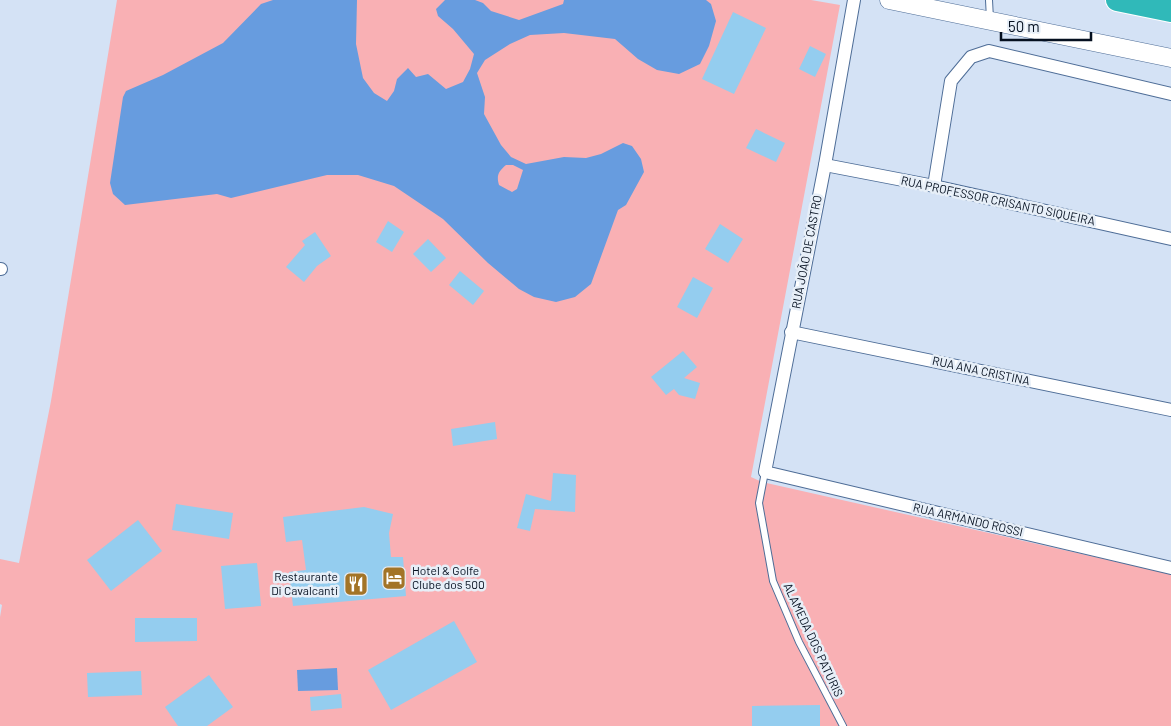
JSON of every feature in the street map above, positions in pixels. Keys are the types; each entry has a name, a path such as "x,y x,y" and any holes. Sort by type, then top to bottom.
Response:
{"highway":[{"path":"1116,0 1171,11"}],"street":[{"name":"RUA JOÃO DE CASTRO","path":"765,472 825,165 854,0"},
{"path":"889,0 1171,58"},
{"path":"934,186 950,81 971,57 989,51 1171,94"},
{"name":"RUA PROFESSOR CRISANTO SIQUEIRA","path":"825,165 934,186 1171,239"},
{"name":"RUA ANA CRISTINA","path":"791,332 1171,410"},
{"name":"RUA ARMANDO ROSSI","path":"765,472 1171,568"}],"lane":[{"path":"989,0 991,21"},
{"name":"RUA JOÃO DE CASTRO","path":"759,503 765,472"},
{"name":"ALAMEDA DOS PATURIS","path":"759,503 773,581 799,642 844,726"}],"shaded area":[{"path":"117,0 811,0 840,5 751,477 762,482 1171,574 1171,726 0,726 0,617 2,605 0,604 0,559 19,563 51,401"}],"water":[{"path":"273,0 357,0 356,44 363,78 374,93 387,101 394,91 397,79 408,68 416,77 428,74 446,89 463,82 470,69 474,54 453,29 438,16 436,9 445,0 475,0 483,3 491,11 519,20 563,4 564,0 706,0 711,4 716,21 709,46 700,64 679,74 657,70 638,59 615,39 564,33 530,35 510,44 485,60 477,73 485,97 484,114 501,145 511,157 526,164 564,157 586,158 601,154 623,143 632,146 641,159 644,172 626,205 618,210 591,284 575,297 556,302 534,297 519,289 488,263 443,219 394,186 358,175 327,175 231,198 217,194 125,205 113,194 110,183 123,97 126,91 163,75 223,43 261,4","holes":["506,165 513,165 523,170 517,189 512,192 499,185 498,176"]},
{"path":"337,668 338,690 298,691 297,670"}],"building":[{"path":"733,12 766,28 734,94 702,79"},
{"path":"810,46 826,54 815,77 799,69"},
{"path":"756,129 785,143 776,162 746,148"},
{"path":"388,221 404,232 392,252 376,242"},
{"path":"720,224 743,239 728,263 705,249"},
{"path":"315,232 331,256 317,266 304,282 286,267 305,245 302,241"},
{"path":"428,239 446,258 431,272 413,254"},
{"path":"460,271 484,291 473,305 449,285"},
{"path":"693,277 713,288 697,318 677,307"},
{"path":"683,351 697,367 684,378 700,383 695,399 679,395 674,389 666,395 651,377"},
{"path":"495,422 497,439 453,446 451,429"},
{"path":"553,473 576,475 575,512 535,509 530,531 517,528 526,494 551,501"},
{"path":"176,504 233,513 229,539 172,530"},
{"path":"364,507 393,514 389,533 391,557 403,557 406,596 293,606 289,572 306,570 302,540 286,542 283,517"},
{"path":"138,520 162,551 111,591 87,560"},
{"path":"257,563 261,606 225,609 221,566"},
{"path":"135,618 197,618 197,641 135,642"},
{"path":"454,621 477,662 391,710 368,670"},
{"path":"141,671 142,695 88,697 87,673"},
{"path":"209,675 233,707 207,726 178,726 165,707"},
{"path":"341,694 342,708 311,711 310,697"},
{"path":"820,705 820,726 752,726 752,706"}],"place":[{"name":"Hotel & Golfe Clube dos 500","path":"394,578"},
{"name":"Restaurante Di Cavalcanti","path":"356,584"}]}
